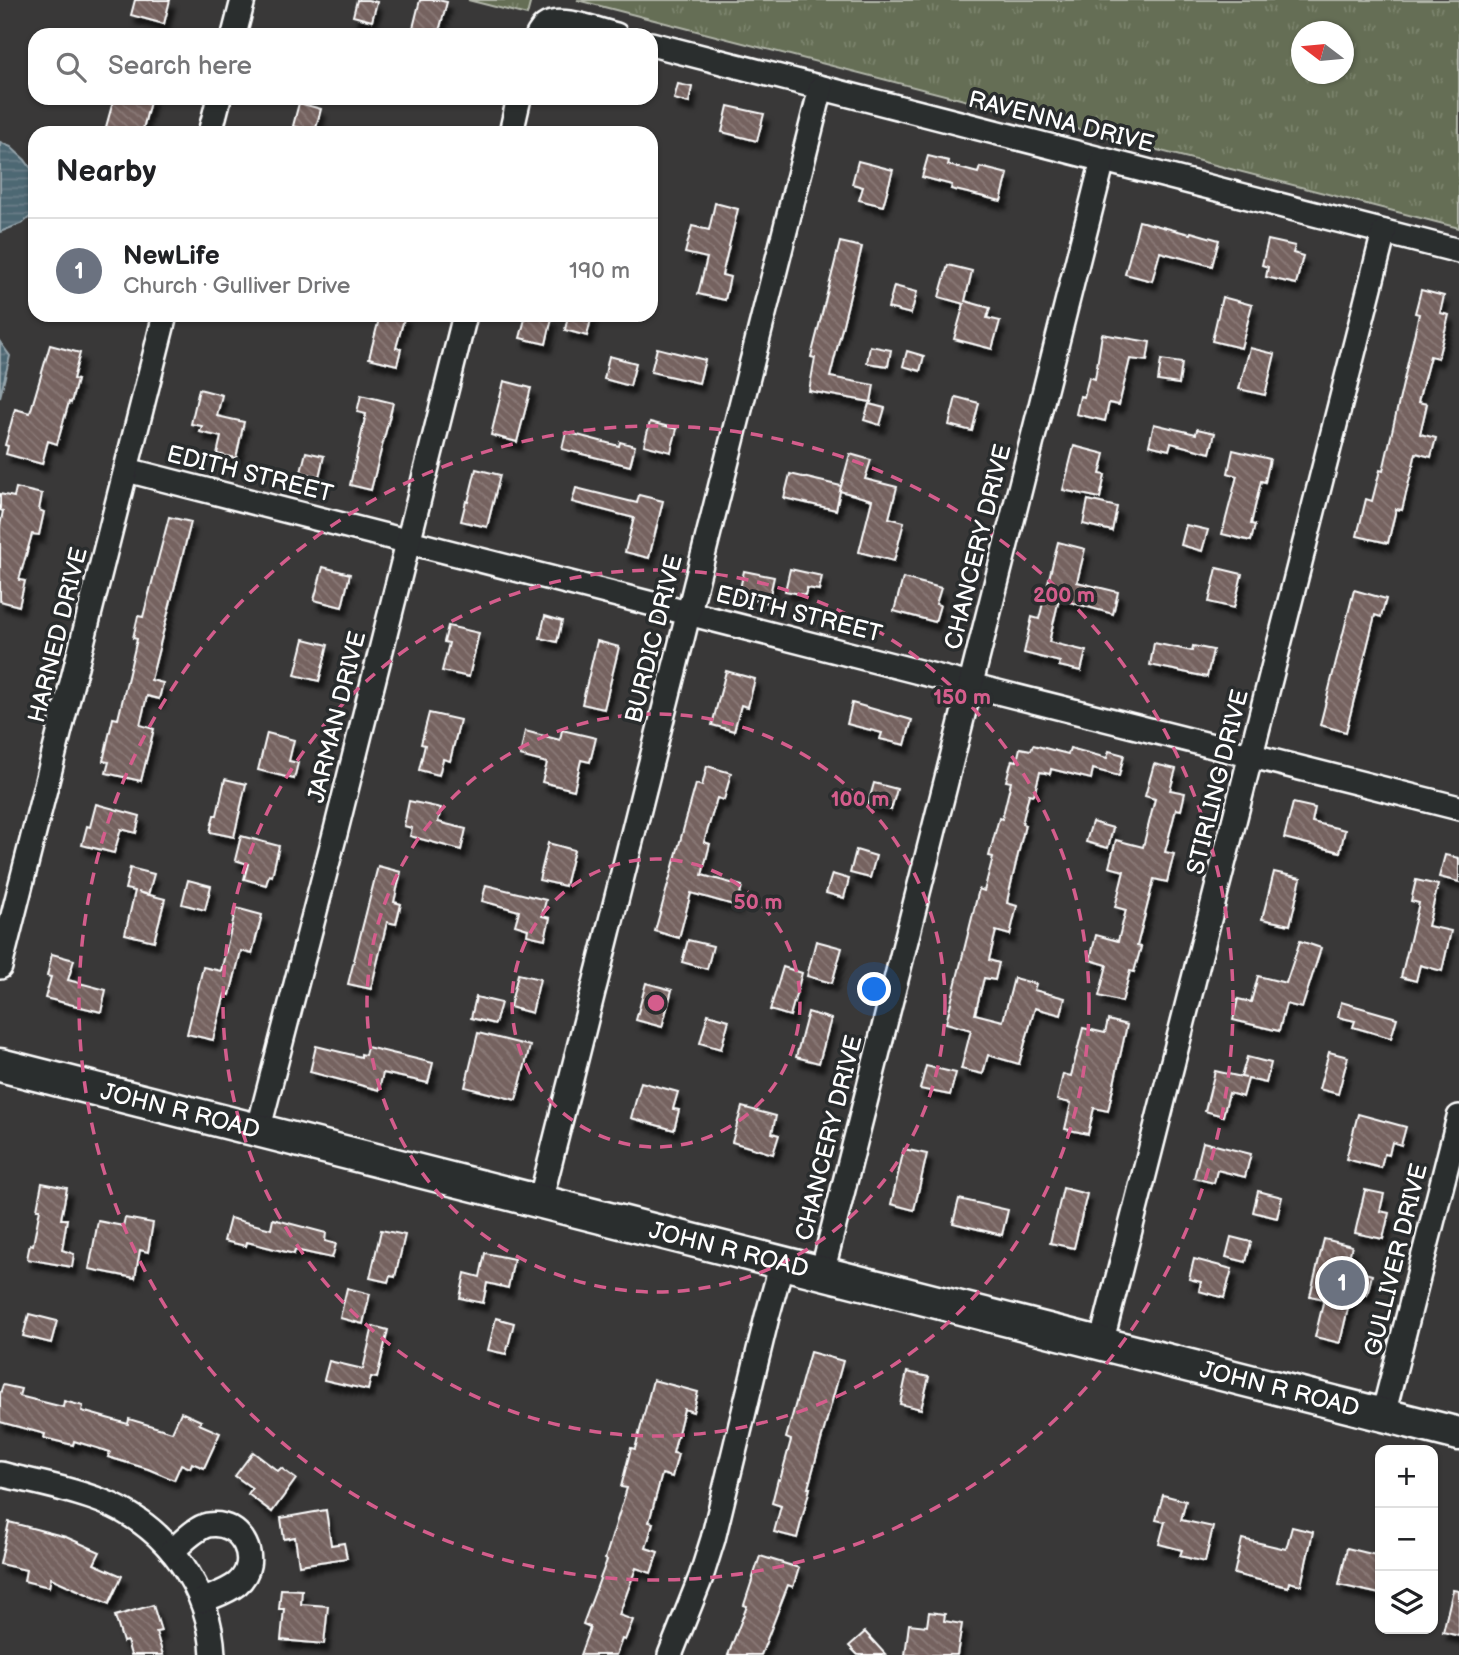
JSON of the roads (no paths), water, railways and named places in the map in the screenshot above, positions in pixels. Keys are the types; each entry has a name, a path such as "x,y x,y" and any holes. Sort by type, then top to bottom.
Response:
{"main road":[{"name":"JOHN R ROAD","path":"0,1065 1459,1434"}],"street":[{"path":"236,28 243,0"},
{"path":"547,28 558,22 585,28"},
{"name":"RAVENNA DRIVE","path":"658,46 1459,251"},
{"name":"BURDIC DRIVE","path":"540,1202 821,88"},
{"path":"212,126 217,105"},
{"path":"512,126 517,105"},
{"name":"CHANCERY DRIVE","path":"822,1273 1103,160"},
{"name":"STIRLING DRIVE","path":"1101,1344 1384,232"},
{"name":"HARNED DRIVE","path":"0,967 163,322"},
{"name":"JARMAN DRIVE","path":"258,1131 340,817 463,322"},
{"name":"EDITH STREET","path":"127,470 1459,808"},
{"name":"GULLIVER DRIVE","path":"1383,1415 1459,1117"},
{"name":"CHANCERY DRIVE","path":"670,1655 713,1539 782,1264"},
{"path":"0,1474 92,1498 120,1509 147,1526 172,1551 195,1584 208,1622 213,1655"},
{"path":"172,1551 200,1528 208,1525 232,1528 245,1541 248,1551 246,1574 237,1584 202,1601"}],"water":[{"path":"0,142 11,147 28,164 28,219 0,232"},
{"path":"0,342 10,356 0,397"}],"place":[{"name":"NewLife","path":"1342,1283"}]}
